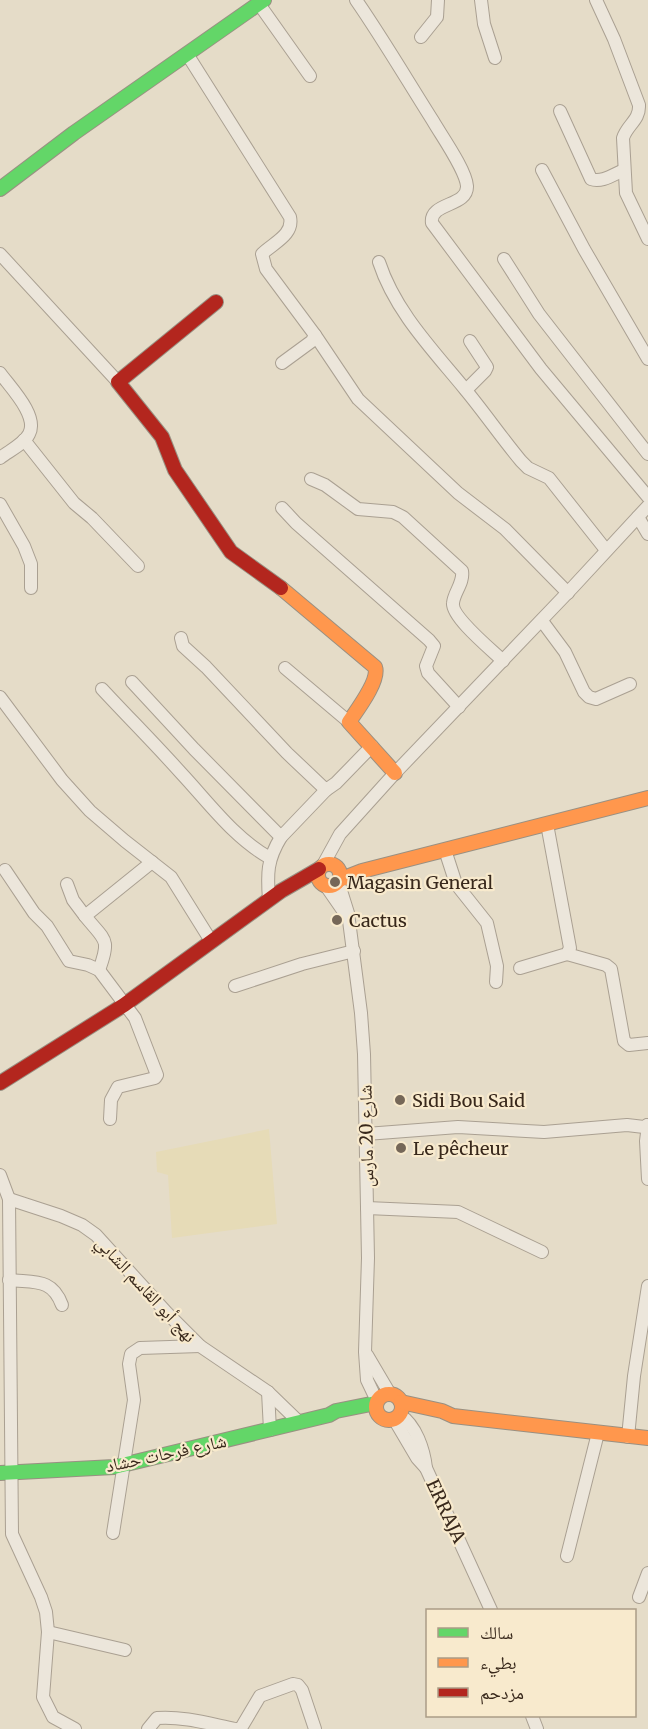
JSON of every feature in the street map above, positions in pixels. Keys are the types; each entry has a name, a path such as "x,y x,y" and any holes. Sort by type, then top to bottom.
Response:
{"main road":[{"path":"0,189 262,2"},
{"path":"216,302 118,382 162,437 175,470 231,552 274,582 375,667 377,672 374,682 349,722 395,773"},
{"path":"0,1083 124,1005 293,883 362,871 648,798"},
{"path":"397,1409 383,1419 376,1406 382,1395 397,1409 441,1419 453,1416 648,1438"},
{"name":"شارع فرحات حشاد","path":"5,1473 114,1467 270,1430 329,1415 336,1411 376,1406"}],"street":[{"path":"356,0 452,151 465,180 467,187 463,196 434,213 432,223 541,369 648,497"},
{"path":"421,37 437,17 438,0"},
{"path":"481,0 484,24 495,58"},
{"path":"596,0 614,39 639,105 640,113 625,131 623,138 624,185 648,240"},
{"path":"262,2 310,76"},
{"path":"187,54 290,217 292,224 289,231 262,254 266,269 315,335 358,399 458,493 505,529 568,593"},
{"path":"560,111 591,179 602,180 624,170"},
{"path":"542,171 584,249 648,358"},
{"path":"0,254 118,382"},
{"path":"504,259 539,314 648,454"},
{"path":"379,262 392,292 424,340 521,461 528,468 549,478 606,550"},
{"path":"282,363 312,341 315,335"},
{"path":"466,390 487,367 470,340"},
{"path":"0,373 28,412 31,427 29,435 0,458"},
{"path":"24,440 75,503 138,566"},
{"path":"311,479 325,485 358,509 393,512 428,539 462,571 462,580 453,602 454,610 503,661"},
{"path":"0,504 24,546 31,564 32,588"},
{"path":"329,876 340,834 648,506"},
{"path":"282,508 429,640 434,646 426,666 428,673 459,707"},
{"path":"638,518 648,534"},
{"path":"542,621 565,652 584,692 589,697 596,699 630,684"},
{"path":"181,638 183,646 326,790"},
{"path":"285,668 349,722"},
{"path":"132,682 281,837"},
{"path":"102,689 228,826 254,850 270,858"},
{"path":"0,697 62,780 90,811 171,877 211,941"},
{"path":"271,899 267,876 270,858 281,837 372,746"},
{"path":"547,824 570,948 567,954"},
{"path":"445,850 456,884 487,923 497,966 496,982"},
{"path":"85,916 152,862"},
{"path":"5,870 33,913 47,926 69,961 88,964 99,970 135,1018 158,1075 155,1078 118,1088 111,1100 110,1119"},
{"name":"شارع 20 مارس","path":"329,876 349,920 364,1054 367,1208 365,1352 367,1380 376,1406"},
{"path":"67,884 73,900 105,942 106,951 99,970"},
{"path":"235,986 302,964 354,951"},
{"path":"520,968 567,954 606,965 611,969 624,1041 629,1045 648,1043"},
{"path":"366,1134 458,1127 536,1132 648,1125 648,1179"},
{"path":"0,1174 9,1199 5,1473 12,1534 42,1597 46,1612 48,1632 43,1697 53,1717 75,1729"},
{"name":"نهج أبو القاسم الشابي","path":"9,1199 61,1216 82,1225 96,1235 200,1346 268,1392 299,1422"},
{"path":"367,1208 458,1212 542,1252"},
{"path":"9,1280 48,1285 57,1293 62,1305"},
{"path":"628,1437 634,1376 648,1286"},
{"path":"113,1533 134,1400 129,1364 131,1354 140,1348 200,1346"},
{"path":"365,1352 397,1409"},
{"path":"268,1392 270,1430"},
{"name":"ERRAJA","path":"397,1409 417,1458 426,1468 490,1609"},
{"path":"567,1556 598,1433"},
{"path":"639,1597 648,1573"},
{"path":"48,1632 125,1650"},
{"path":"148,1729 157,1718 196,1721 236,1729 245,1723 260,1696 293,1684 298,1685 302,1690 315,1729"}],"shaded area":[{"path":"269,1129 277,1224 172,1238 168,1175 157,1172 156,1152"}],"traffic: fast":[{"path":"0,189 74,133 264,0"},
{"path":"0,1473 114,1467 376,1403"}],"traffic: slow":[{"path":"281,588 375,667 376,673 371,687 349,722 395,773"},
{"path":"339,880 362,871 648,798"},
{"path":"329,864 337,867 340,875 337,883 329,886 321,883 318,875 321,867 329,864"},
{"path":"389,1394 399,1397 402,1407 399,1417 389,1420 379,1417 376,1407 379,1397 389,1394"},
{"path":"401,1402 442,1411 453,1416 648,1438"}],"traffic: jam":[{"path":"216,302 118,382 162,437 175,470 231,552 281,588"},
{"path":"0,1083 124,1005 281,891 319,869"}],"place":[{"name":"Magasin General","path":"335,882"},
{"name":"Cactus","path":"337,920"},
{"name":"Sidi Bou Said","path":"400,1100"},
{"name":"Le pêcheur","path":"401,1148"}]}
